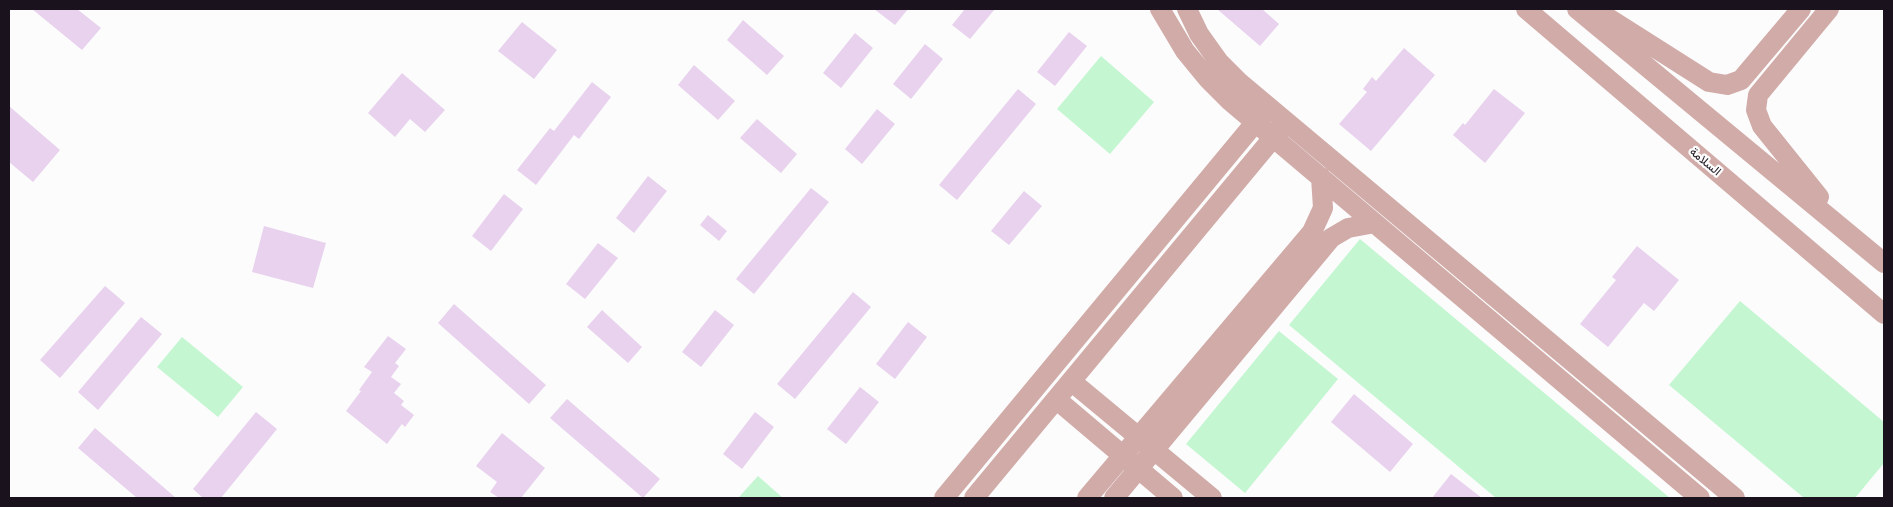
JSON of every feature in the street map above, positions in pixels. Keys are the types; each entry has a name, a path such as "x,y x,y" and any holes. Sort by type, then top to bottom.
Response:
{"street":[{"path":"1160,9 1185,51 1229,100 1700,498"},
{"path":"1187,9 1199,34 1219,62 1240,84 1736,498"},
{"name":"السلامة","path":"1526,9 1884,314"},
{"path":"1577,9 1884,263"},
{"path":"1594,9 1709,82 1727,85 1740,80 1801,9"},
{"path":"1829,9 1758,95 1756,110 1762,126 1847,231"},
{"path":"944,498 1268,107"},
{"path":"974,498 1286,122"},
{"path":"1087,498 1130,462 1312,232 1324,208 1321,177"},
{"path":"1146,443 1332,238 1348,228 1375,223"},
{"path":"1071,381 1212,498"},
{"path":"1056,399 1173,498"},
{"path":"1114,498 1130,462"}],"green space":[{"path":"1101,56 1154,102 1110,154 1057,109"},
{"path":"1360,239 1670,498 1496,498 1289,325"},
{"path":"1740,301 1884,422 1884,463 1855,498 1804,498 1669,385"},
{"path":"1279,331 1338,379 1245,493 1186,444"},
{"path":"182,337 243,387 218,417 157,367"},
{"path":"758,476 783,498 738,498"}],"building":[{"path":"32,9 77,9 101,28 82,50"},
{"path":"874,9 908,9 895,25"},
{"path":"965,9 995,9 970,39 952,25"},
{"path":"1217,9 1262,9 1279,24 1260,46"},
{"path":"743,20 784,56 767,75 727,40"},
{"path":"522,22 557,50 534,79 498,51"},
{"path":"1069,32 1087,46 1055,86 1037,72"},
{"path":"855,33 873,48 841,88 823,73"},
{"path":"925,44 943,59 911,99 893,84"},
{"path":"1404,48 1435,75 1371,151 1339,124 1367,92 1363,89 1372,77 1376,81"},
{"path":"694,65 735,101 718,120 678,85"},
{"path":"402,73 445,110 425,132 410,119 395,137 368,113"},
{"path":"592,82 611,97 579,139 574,135 536,185 517,170 550,128 554,131"},
{"path":"1018,89 1036,104 957,200 939,185"},
{"path":"1494,89 1525,113 1485,163 1453,135 1463,123 1465,125"},
{"path":"9,106 60,150 33,182 9,162"},
{"path":"877,109 895,124 862,164 845,149"},
{"path":"757,119 797,154 781,173 740,138"},
{"path":"648,176 667,191 634,233 616,218"},
{"path":"811,188 829,202 754,294 736,279"},
{"path":"1024,191 1042,206 1009,245 991,231"},
{"path":"504,194 523,209 491,251 472,236"},
{"path":"708,215 727,231 719,241 700,225"},
{"path":"264,226 326,243 313,288 252,272"},
{"path":"598,243 618,258 585,299 566,284"},
{"path":"1637,246 1679,280 1654,311 1644,303 1608,347 1580,324 1616,280 1612,277"},
{"path":"105,286 125,303 60,378 40,360"},
{"path":"853,292 871,307 795,399 777,384"},
{"path":"454,304 546,385 529,404 438,323"},
{"path":"602,310 642,347 628,363 587,327"},
{"path":"715,310 734,325 701,367 682,352"},
{"path":"141,317 162,334 98,410 78,392"},
{"path":"908,322 927,337 895,379 876,364"},
{"path":"388,336 406,349 395,363 399,366 391,377 401,384 394,393 404,401 401,405 414,415 405,427 402,424 387,444 346,411 372,372 364,367"},
{"path":"860,387 879,402 846,444 827,429"},
{"path":"1354,394 1413,444 1390,472 1331,422"},
{"path":"567,399 660,479 643,498 550,418"},
{"path":"256,412 277,429 221,498 203,498 193,489"},
{"path":"755,412 774,427 742,469 723,454"},
{"path":"95,428 176,498 137,498 78,448"},
{"path":"502,433 545,468 521,498 499,498 490,492 497,482 476,466"},
{"path":"1451,474 1482,498 1432,498"}]}
